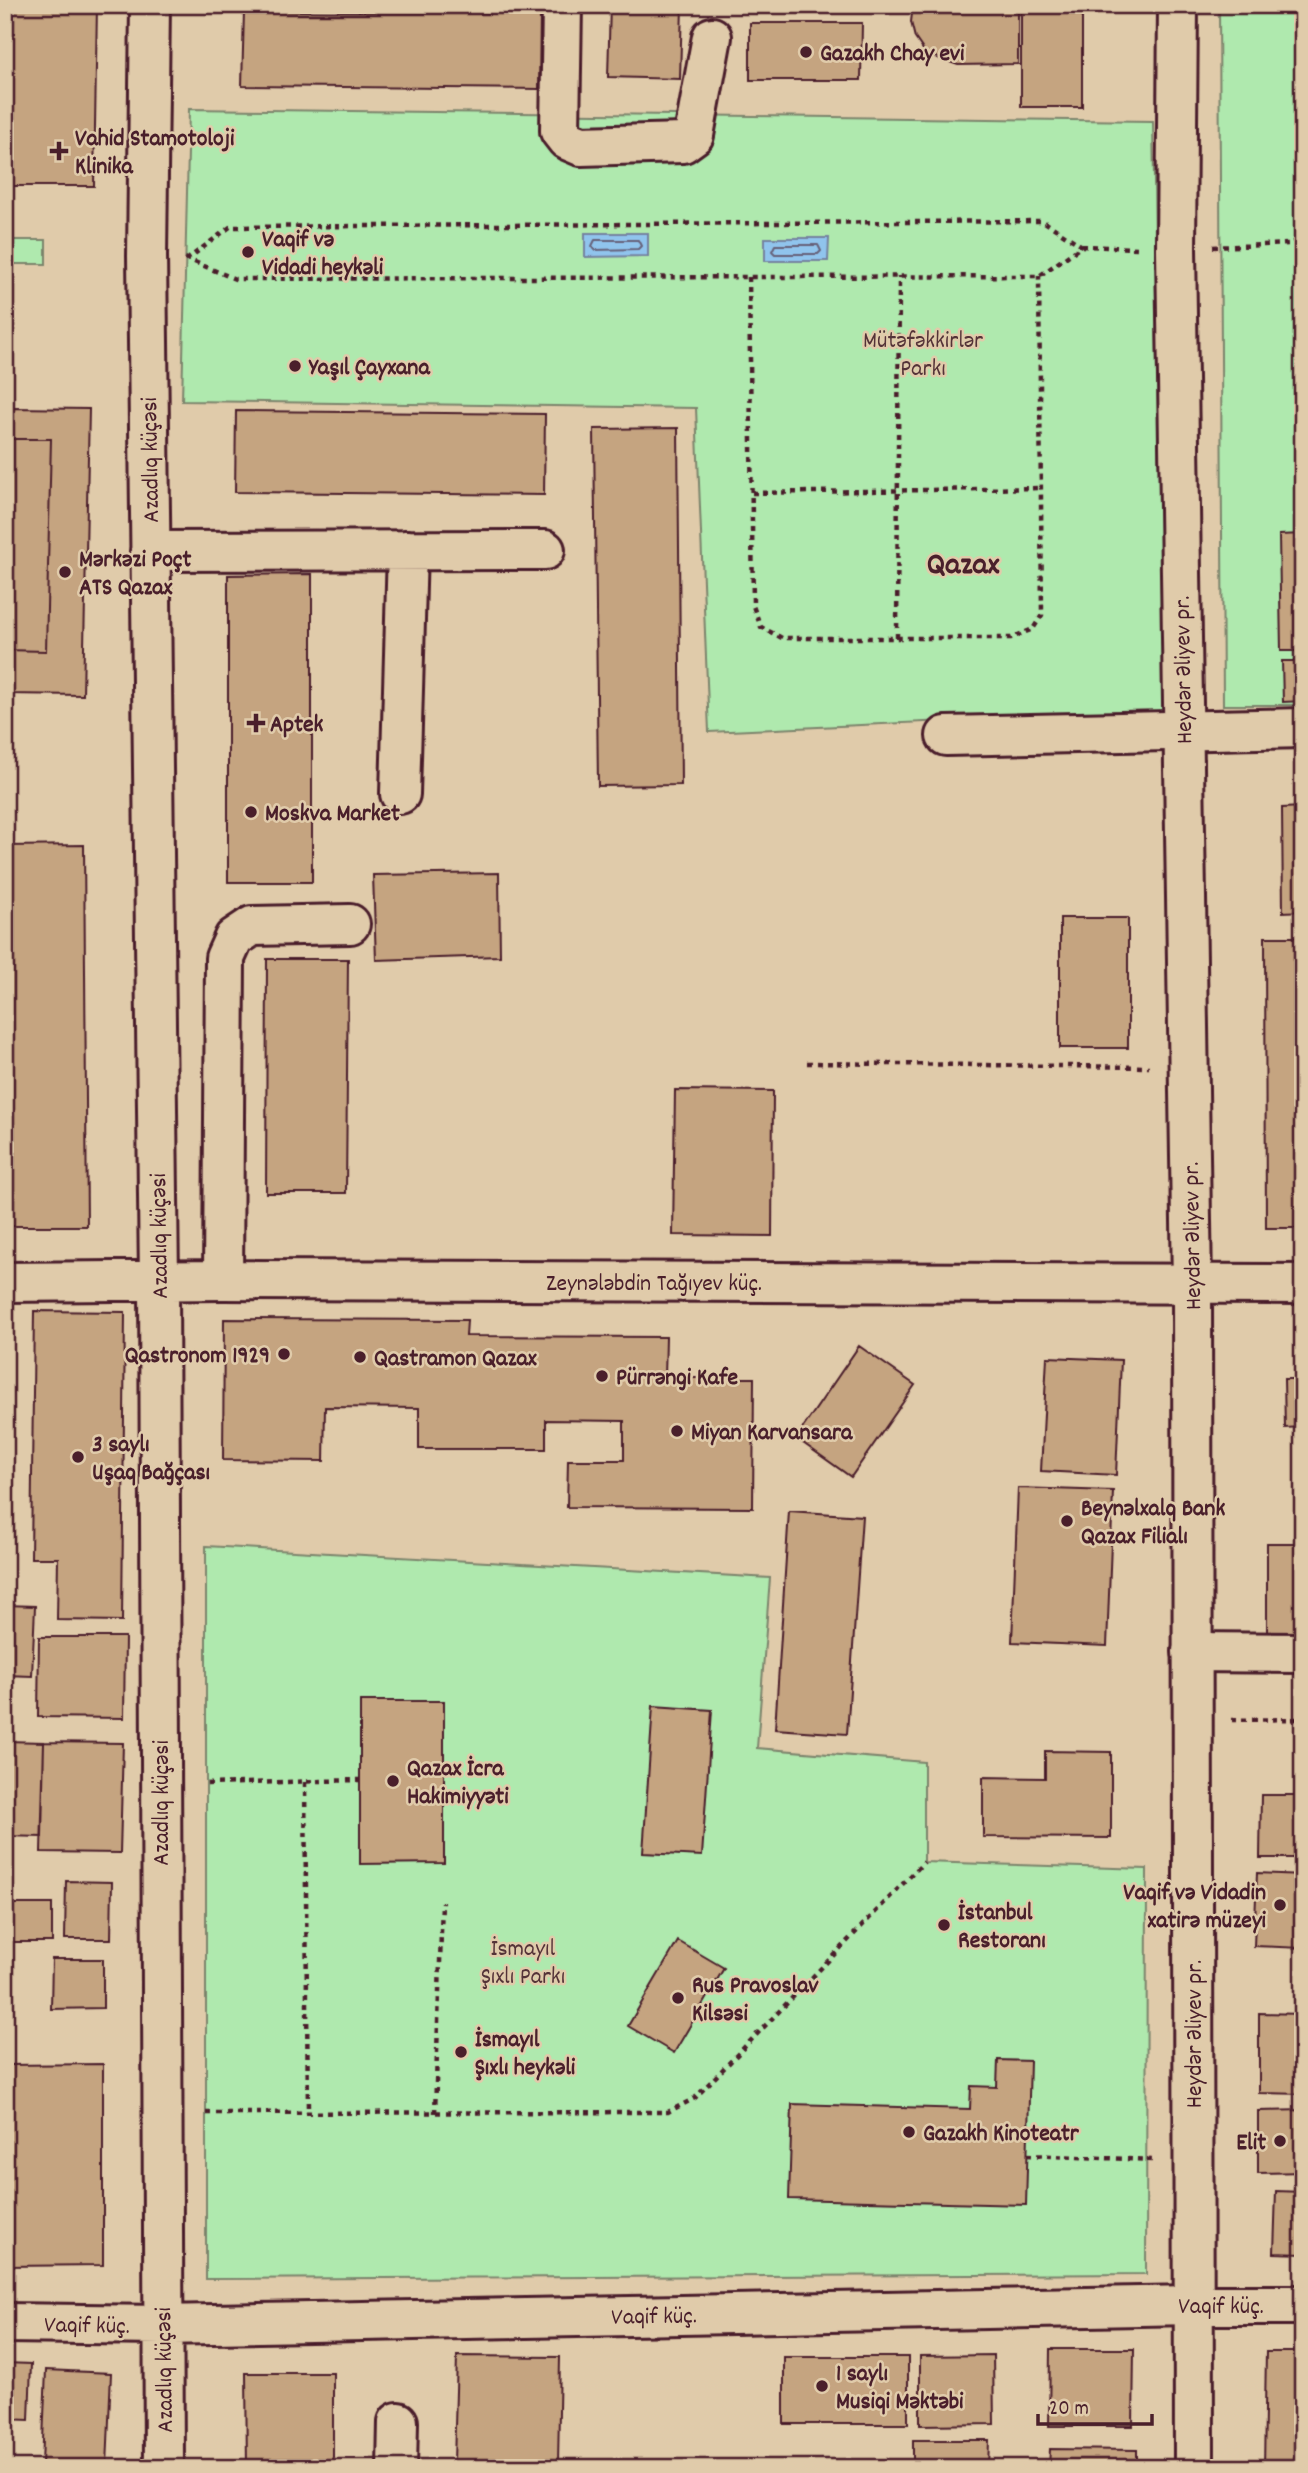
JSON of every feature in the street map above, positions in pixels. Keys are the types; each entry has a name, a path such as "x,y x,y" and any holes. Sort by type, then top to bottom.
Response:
{"street":[{"name":"Azadlıq küçəsi","path":"150,5 146,256 159,1280 164,2468"},
{"path":"562,5 560,131 567,139 581,146 683,143 694,135 712,37"},
{"name":"Heydər Əliyev pr.","path":"1178,5 1176,249 1192,1285 1194,2468"},
{"path":"150,551 545,550"},
{"path":"400,794 407,551"},
{"path":"946,736 1303,728"},
{"path":"223,1280 225,958 234,938 252,926 350,925"},
{"name":"Zeynələbdin Tağıyev küç.","path":"5,1282 223,1280 1303,1284"},
{"path":"1192,1653 1303,1653"},
{"name":"Vaqif küç.","path":"5,2323 162,2325 1303,2305"},
{"path":"397,2468 398,2422"}],"path":[{"path":"1043,221 1082,246 1039,276 899,276 235,279 189,258 230,227 1043,221"},
{"path":"897,638 899,276"},
{"path":"749,277 753,606 761,627 782,638 1011,638 1033,629 1042,615 1039,276"},
{"path":"752,493 1041,488"},
{"path":"807,1063 1188,1067"},
{"path":"1193,1720 1303,1719"},
{"path":"207,1784 360,1780"},
{"path":"305,1782 308,2113"},
{"path":"206,2113 668,2112 695,2098 924,1863"},
{"path":"435,2113 442,1902"},
{"path":"1027,2155 1193,2162"}],"green space":[{"path":"1219,5 1303,5 1303,705 1223,705"},
{"name":"Mütəfəkkirlər Parkı","path":"189,109 1153,121 1163,711 709,732 696,408 182,401"},
{"path":"5,240 46,240 46,264 5,264"},
{"name":"İsmayıl Şıxlı Parkı","path":"206,1546 770,1578 757,1748 924,1762 924,1862 1147,1869 1146,2274 206,2279"}],"water":[{"path":"585,233 648,233 648,256 585,257"},
{"path":"765,238 829,238 828,261 765,261"}],"building":[{"path":"11,5 97,5 94,186 8,186"},
{"path":"610,5 682,5 680,79 608,77"},
{"path":"913,5 1018,5 1018,64 958,65 926,54 915,38 911,22"},
{"path":"1021,5 1082,5 1082,107 1021,107"},
{"path":"244,11 540,13 539,89 242,86"},
{"name":"Gazakh Chay evi","path":"750,23 862,23 861,80 750,80"},
{"path":"12,408 89,409 83,695 5,694 5,650 46,651 51,439 11,439"},
{"path":"236,411 545,414 544,495 235,492"},
{"path":"678,428 681,785 598,786 594,429"},
{"path":"5,439 51,439 46,651 5,650"},
{"path":"1303,534 1303,651 1281,651 1279,535"},
{"path":"312,574 312,882 228,882 228,575"},
{"path":"1282,661 1303,661 1303,701 1283,702"},
{"path":"1298,742 1303,742 1303,781 1299,782"},
{"path":"1303,807 1303,911 1283,912 1282,808"},
{"path":"84,845 87,1226 5,1226 5,846"},
{"path":"499,873 500,956 376,960 373,875"},
{"path":"1060,918 1128,918 1128,1048 1060,1048"},
{"path":"1265,937 1303,937 1303,1228 1266,1228"},
{"path":"267,959 348,959 346,1193 266,1193"},
{"path":"675,1090 773,1091 772,1236 673,1235"},
{"path":"34,1311 125,1312 122,1621 57,1620 58,1558 31,1558"},
{"path":"224,1319 467,1320 466,1336 666,1337 665,1378 754,1378 753,1508 567,1507 568,1460 624,1460 624,1421 546,1420 546,1449 419,1449 419,1408 325,1407 324,1461 223,1460"},
{"path":"859,1346 915,1385 851,1477 796,1438"},
{"path":"1047,1357 1121,1360 1116,1475 1041,1471"},
{"path":"1284,1379 1303,1379 1303,1469 1302,1427 1285,1428"},
{"path":"1018,1488 1113,1491 1107,1646 1012,1642"},
{"path":"789,1511 862,1516 847,1734 775,1729"},
{"path":"1267,1543 1303,1543 1303,1632 1267,1632"},
{"path":"5,1605 35,1606 32,1676 5,1675"},
{"path":"39,1637 125,1637 124,1718 38,1717"},
{"path":"360,1701 444,1701 444,1863 360,1864"},
{"path":"653,1706 712,1710 702,1856 643,1853"},
{"path":"5,1741 44,1742 42,1837 5,1836"},
{"path":"44,1742 123,1743 120,1853 41,1852"},
{"path":"1045,1751 1111,1752 1111,1838 983,1837 983,1777 1045,1778"},
{"path":"1261,1795 1303,1795 1303,1858 1260,1858"},
{"path":"1257,1873 1303,1875 1303,1948 1254,1946"},
{"path":"66,1881 112,1882 111,1939 65,1939"},
{"path":"5,1904 52,1904 52,1942 5,1942"},
{"path":"678,1941 724,1968 674,2053 628,2026"},
{"path":"52,1959 103,1959 103,2008 51,2009"},
{"path":"1259,2013 1303,2014 1303,2094 1259,2093"},
{"name":"Gazakh Kinoteatr","path":"998,2060 1030,2061 1026,2205 789,2199 792,2104 970,2109 971,2086 997,2087"},
{"path":"103,2064 103,2265 5,2266 5,2065"},
{"name":"Elit","path":"1303,2110 1303,2172 1258,2173 1258,2111"},
{"path":"1276,2191 1303,2192 1303,2254 1274,2253"},
{"path":"1050,2349 1134,2349 1133,2426 1049,2426"},
{"path":"1266,2352 1303,2352 1303,2468 1264,2468"},
{"path":"993,2355 994,2424 920,2425 920,2356"},
{"path":"457,2356 560,2357 558,2464 454,2462"},
{"path":"784,2357 908,2357 908,2424 784,2424"},
{"path":"5,2363 31,2364 29,2420 5,2419"},
{"path":"46,2370 111,2373 107,2466 42,2464"},
{"path":"246,2373 333,2373 333,2468 247,2468"},
{"path":"913,2440 989,2440 988,2468 913,2468"},
{"path":"1050,2449 1137,2450 1137,2468 1049,2468"}],"place":[{"name":"Gazakh Chay evi","path":"806,52"},
{"name":"Vahid Stamotoloji Klinika","path":"59,151"},
{"name":"Vaqif və Vidadi heykəli","path":"248,252"},
{"name":"Yaşıl Çayxana","path":"295,366"},
{"name":"Mərkəzi Poçt ATS Qazax","path":"65,572"},
{"name":"Aptek","path":"256,723"},
{"name":"Moskva Market","path":"251,812"},
{"name":"Qastronom 1929","path":"284,1354"},
{"name":"Qastramon Qazax","path":"360,1357"},
{"name":"Pürrəngi Kafe","path":"602,1376"},
{"name":"Miyan Karvansara","path":"677,1431"},
{"name":"3 saylı Uşaq Bağçası","path":"78,1457"},
{"name":"Beynəlxalq Bank Qazax Filialı","path":"1067,1521"},
{"name":"Qazax İcra Hakimiyyəti","path":"393,1781"},
{"name":"Vaqif və Vidadin xatirə müzeyi","path":"1280,1905"},
{"name":"İstanbul Restoranı","path":"944,1925"},
{"name":"Rus Pravoslav Kilsəsi","path":"678,1998"},
{"name":"İsmayıl Şıxlı heykəli","path":"461,2052"},
{"name":"Gazakh Kinoteatr","path":"909,2132"},
{"name":"Elit","path":"1280,2141"},
{"name":"1 saylı Musiqi Məktəbi","path":"822,2386"}],"district":[{"name":"Qazax","path":"963,562"}]}
